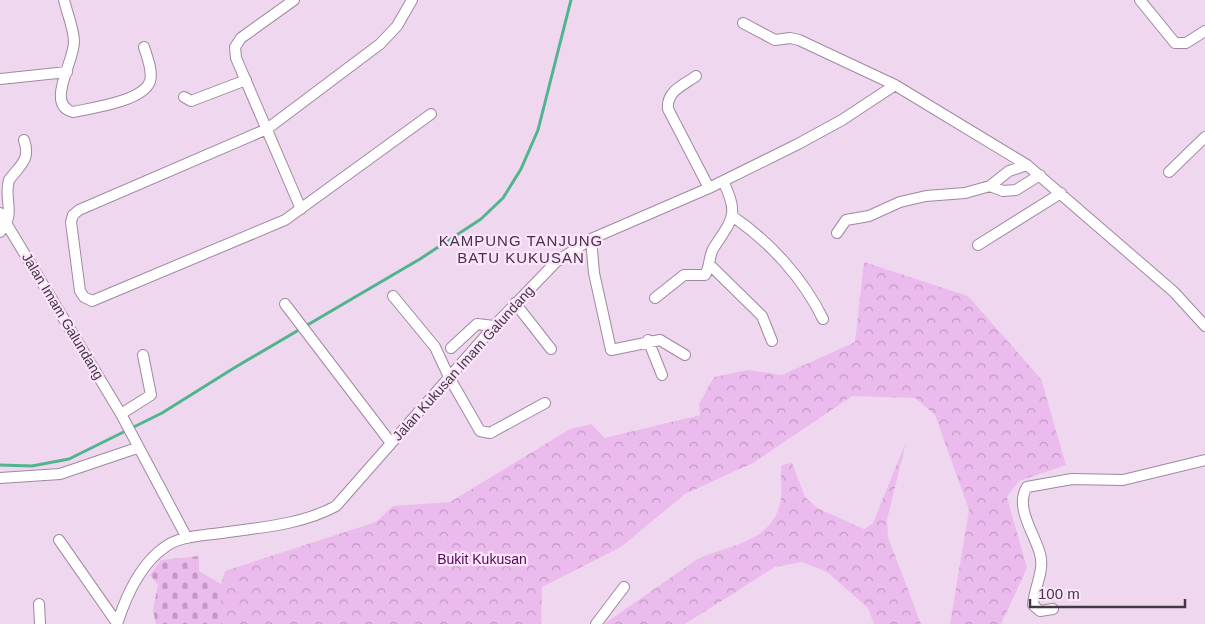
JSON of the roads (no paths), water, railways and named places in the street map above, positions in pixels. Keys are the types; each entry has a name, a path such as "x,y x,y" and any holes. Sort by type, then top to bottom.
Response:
{"street":[{"path":"64,0 74,40 60,96 63,107 67,110 73,112 130,98 145,89 150,82 150,73 144,47"},
{"path":"294,0 241,38 235,47 236,58 301,209"},
{"path":"1140,0 1175,43 1186,43 1205,31"},
{"path":"407,2 397,26 380,44 267,129 79,210 73,215 71,222 80,291 84,297 92,301 256,234 285,220 431,114"},
{"path":"743,23 776,40 790,38 799,40 895,85 1027,164 1174,292 1205,326"},
{"path":"0,79 67,72"},
{"path":"696,76 671,93 667,102 668,108 709,188"},
{"path":"184,97 191,101 246,80"},
{"name":"Jalan Kukusan Imam Galundang","path":"117,624 138,576 166,546 187,538 282,523 325,513 336,506 494,326 556,262 591,239 709,188 842,120 895,85"},
{"path":"1169,172 1205,137"},
{"path":"0,232 7,224 10,212 8,184 26,160 27,150 24,140"},
{"path":"838,233 846,220 875,214 900,202 944,194 965,193 990,186 1009,171 1027,164"},
{"path":"990,186 1003,191 1016,190 1040,175"},
{"path":"655,298 684,275 706,275 712,252 732,216 733,207 722,181"},
{"path":"978,245 1061,193"},
{"name":"Jalan Imam Galundang","path":"0,213 122,418 187,538"},
{"path":"732,216 751,229 774,251 811,294 823,319"},
{"path":"591,239 594,273 610,348 614,351 648,340 660,340 686,355"},
{"path":"710,265 762,316 772,341"},
{"path":"393,296 435,347 449,377 480,431 490,433 545,403"},
{"path":"515,303 551,349"},
{"path":"286,304 391,443"},
{"path":"451,348 477,324 494,326"},
{"path":"648,340 662,375"},
{"path":"122,418 151,395 143,355"},
{"path":"0,478 60,474 136,446"},
{"path":"1053,609 1040,611 1034,605 1042,563 1023,506 1024,493 1027,487 1072,480 1123,480 1205,460"},
{"path":"59,540 117,624"},
{"path":"596,624 624,587"},
{"path":"39,604 40,624"}],"waterway":[{"path":"0,465 32,466 69,459 162,413 234,368 420,259 481,219 503,198 521,169 538,130 571,0"}],"district":[{"name":"KAMPUNG TANJUNG BATU KUKUSAN","path":"521,250"}],"park label":[{"name":"Bukit Kukusan","path":"482,559"}]}
